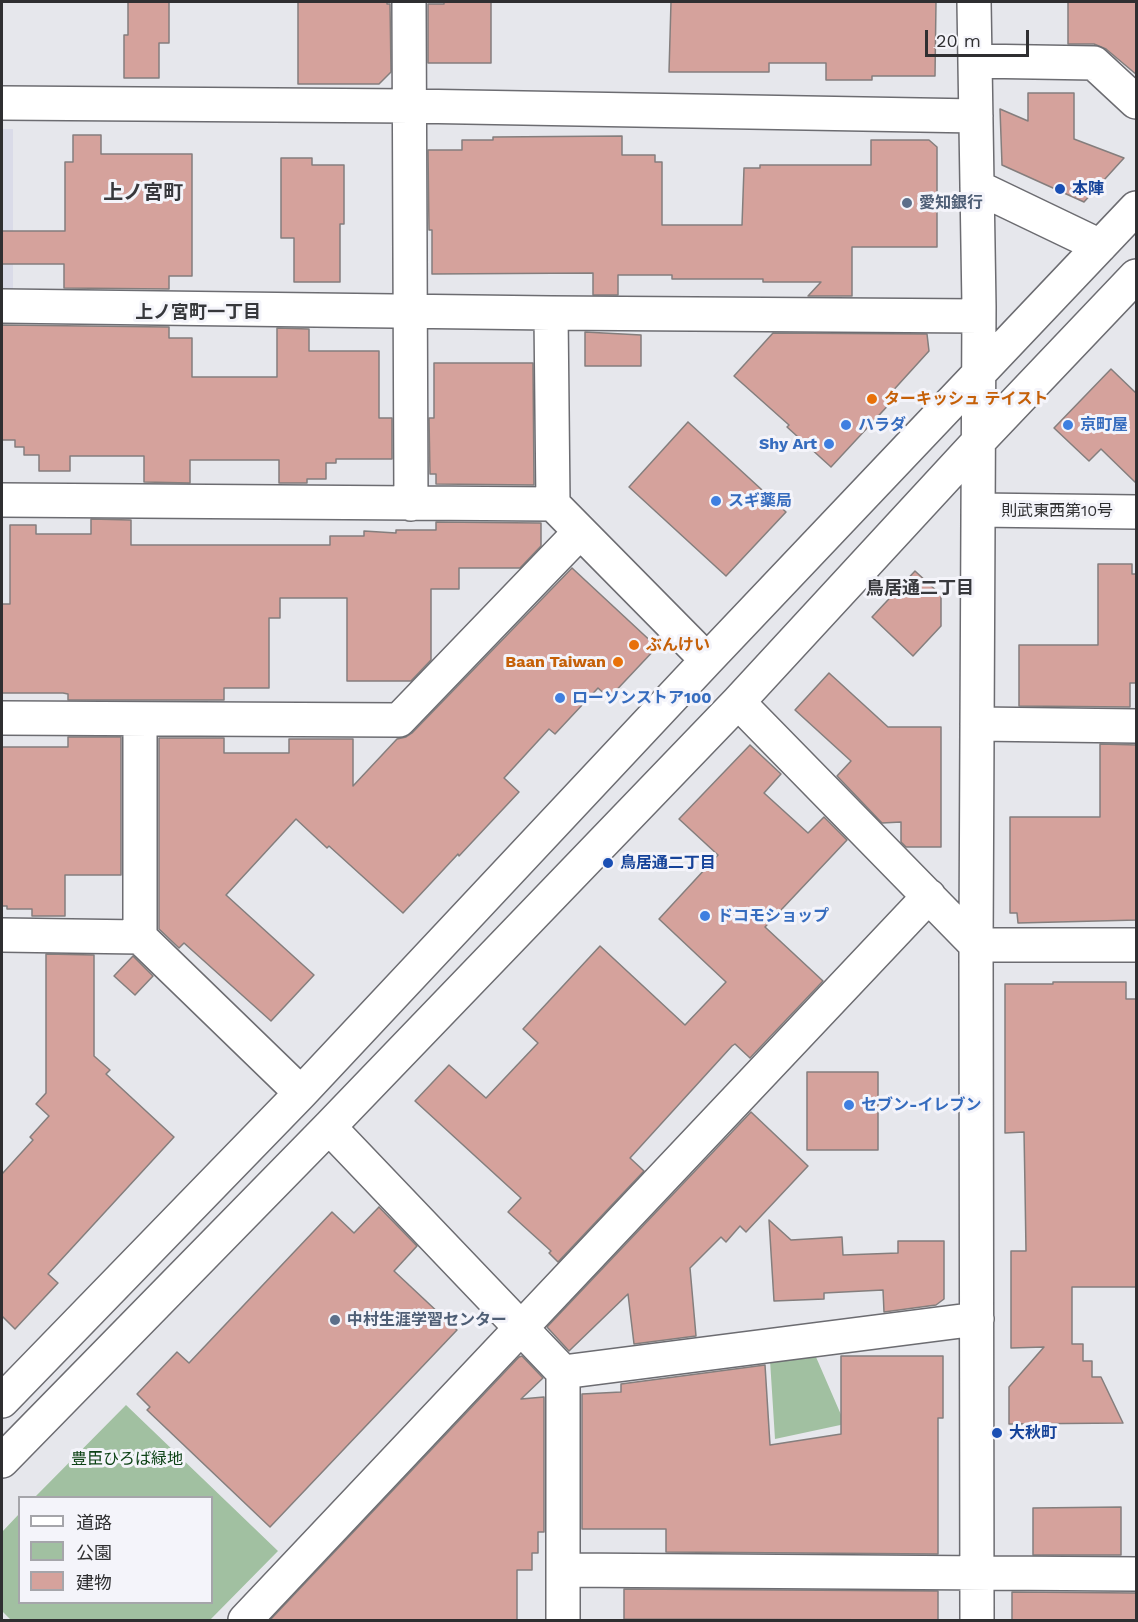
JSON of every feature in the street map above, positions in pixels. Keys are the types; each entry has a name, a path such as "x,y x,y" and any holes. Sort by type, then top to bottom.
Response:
{"street":[{"path":"409,2 411,504"},
{"path":"974,2 979,316 976,945 977,1620"},
{"path":"975,61 1094,63 1137,102"},
{"path":"2,104 410,106 976,116"},
{"path":"977,187 1100,246"},
{"path":"2,1401 301,1093 707,660 1137,207"},
{"path":"2,1461 329,1127 738,702 978,442 1137,276"},
{"path":"2,306 410,312 979,316"},
{"path":"551,313 553,504 707,660"},
{"path":"2,500 553,504"},
{"name":"則武東西第10号","path":"978,510 1137,512"},
{"path":"2,718 399,720 580,532"},
{"path":"738,702 976,945 1137,945"},
{"path":"140,719 140,937"},
{"path":"977,724 1137,726"},
{"path":"245,1620 928,896"},
{"path":"2,935 140,937 301,1093"},
{"path":"329,1127 563,1372 563,1620"},
{"path":"563,1372 977,1319"},
{"path":"564,1570 1137,1574"}],"shaded area":[{"path":"2,129 13,129 13,298 2,298"}],"green space":[{"path":"816,1357 845,1424 775,1439 770,1360"},
{"name":"豊臣ひろば緑地","path":"126,1405 278,1551 210,1620 11,1620 2,1611 2,1532 18,1515 18,1604 213,1604 213,1496 36,1496"}],"building":[{"path":"128,2 169,2 169,43 159,43 159,78 124,78 124,35 128,35"},
{"path":"298,2 387,2 390,4 391,72 379,84 298,84"},
{"path":"444,2 491,2 491,63 428,63 428,4 444,4"},
{"path":"671,2 936,2 935,76 872,76 872,80 826,80 826,63 769,63 769,72 669,72"},
{"path":"1068,2 1137,2 1137,75 1106,49 1094,44 1068,44"},
{"path":"1028,93 1074,93 1074,139 1124,158 1084,202 1002,165 1000,109 1028,121"},
{"path":"73,135 101,135 101,154 192,154 192,276 169,276 169,289 64,288 64,264 2,264 2,231 65,231 65,162 73,162"},
{"path":"622,136 622,155 655,155 655,162 662,162 662,225 742,225 744,168 760,168 760,165 871,165 871,140 929,140 937,147 937,247 852,247 852,296 808,296 821,282 763,282 763,279 672,279 672,275 618,275 618,295 593,295 593,273 432,274 428,150 462,150 462,140 493,140 493,137"},
{"path":"281,158 312,158 312,165 344,165 344,224 340,224 340,282 294,282 294,238 281,238"},
{"path":"2,325 169,327 169,338 192,338 192,377 277,377 277,328 309,329 309,351 379,351 379,418 392,418 392,459 336,459 336,463 326,463 326,479 307,479 307,483 279,483 279,460 190,460 190,483 144,482 144,456 70,456 70,471 39,471 39,455 24,455 24,447 15,447 15,440 2,440"},
{"path":"585,332 641,335 641,366 585,366"},
{"path":"773,333 927,334 929,351 889,395 894,399 831,467 787,427 789,425 734,376"},
{"path":"434,363 533,363 534,485 436,484 436,474 430,474 429,418 434,418"},
{"path":"1111,369 1137,394 1137,484 1101,449 1089,461 1054,428"},
{"path":"688,422 786,512 726,576 629,487"},
{"path":"91,519 131,520 131,545 330,545 330,536 364,536 364,531 396,533 396,530 436,530 436,522 541,523 541,546 520,568 459,568 459,589 431,589 431,660 411,681 347,681 347,598 280,598 280,618 269,618 269,688 224,688 224,700 68,700 68,694 63,693 2,693 2,604 10,604 10,525 36,525 36,534 91,534"},
{"path":"1098,564 1132,564 1132,574 1137,574 1137,683 1130,683 1130,707 1019,706 1019,645 1098,645"},
{"path":"572,568 657,647 609,698 598,688 555,734 549,729 504,778 519,792 403,913 296,819 226,895 314,975 271,1021 184,943 179,948 159,929 159,738 224,738 224,753 289,753 289,739 353,739 353,786 397,739 412,733"},
{"path":"915,571 941,595 941,626 913,656 872,617"},
{"path":"829,673 888,727 941,727 941,847 906,847 901,842 901,822 882,823 837,776 851,761 795,710"},
{"path":"68,737 121,737 121,875 65,875 65,916 32,916 32,909 7,909 7,906 2,906 2,747 68,747"},
{"path":"1100,744 1137,745 1137,920 1018,923 1017,913 1010,913 1010,817 1100,817"},
{"path":"750,745 781,774 764,793 808,833 824,817 847,840 765,927 823,981 750,1058 735,1044 732,1046 630,1158 644,1171 558,1262 549,1253 551,1251 508,1212 521,1198 415,1101 449,1065 486,1098 538,1043 523,1029 600,946 685,1025 726,982 659,919 718,855 679,819"},
{"path":"46,954 94,955 94,1056 110,1070 106,1074 174,1137 48,1274 58,1283 15,1329 2,1316 2,1174 33,1140 30,1137 49,1116 36,1104 46,1093"},
{"path":"133,956 153,976 135,995 114,976"},
{"path":"1053,982 1126,982 1126,999 1137,999 1137,1287 1072,1287 1072,1344 1083,1344 1083,1361 1092,1361 1092,1377 1101,1377 1123,1423 1009,1424 1009,1387 1044,1347 1011,1348 1011,1251 1026,1251 1025,1188 1024,1132 1005,1133 1005,984 1053,984"},
{"path":"807,1072 878,1072 878,1150 807,1150"},
{"path":"751,1112 808,1166 746,1232 740,1226 726,1242 721,1237 690,1268 696,1336 634,1344 628,1294 569,1351 547,1327"},
{"path":"379,1207 417,1246 394,1271 457,1330 270,1527 147,1410 150,1407 137,1394 177,1352 189,1363 332,1212 354,1233"},
{"path":"769,1220 791,1240 842,1237 843,1255 898,1253 898,1241 944,1241 944,1299 936,1305 884,1312 883,1290 824,1293 824,1299 774,1301"},
{"path":"522,1356 543,1378 521,1399 544,1397 544,1532 538,1532 538,1553 532,1553 532,1570 517,1570 517,1620 270,1620 519,1357"},
{"path":"841,1356 943,1356 943,1418 938,1418 938,1554 666,1552 666,1529 582,1529 582,1394 621,1392 621,1384 765,1365 770,1445 841,1434"},
{"path":"1121,1507 1121,1555 1033,1555 1033,1508"},
{"path":"624,1589 938,1591 938,1620 624,1619"},
{"path":"1012,1592 1137,1593 1137,1620 1012,1620"}],"place":[{"name":"本陣","path":"1060,189"},
{"name":"愛知銀行","path":"907,203"},
{"name":"ターキッシュ テイスト","path":"872,399"},
{"name":"ハラダ","path":"846,425"},
{"name":"京町屋","path":"1068,425"},
{"name":"Shy Art","path":"829,444"},
{"name":"スギ薬局","path":"716,501"},
{"name":"ぶんけい","path":"634,645"},
{"name":"Baan Taiwan","path":"618,662"},
{"name":"ローソンストア100","path":"560,698"},
{"name":"鳥居通二丁目","path":"608,863"},
{"name":"ドコモショップ","path":"705,916"},
{"name":"セブン-イレブン","path":"849,1105"},
{"name":"中村生涯学習センター","path":"335,1320"},
{"name":"大秋町","path":"997,1433"}],"district":[{"name":"上ノ宮町","path":"143,193"},
{"name":"上ノ宮町一丁目","path":"198,313"},
{"name":"鳥居通二丁目","path":"920,589"}]}
